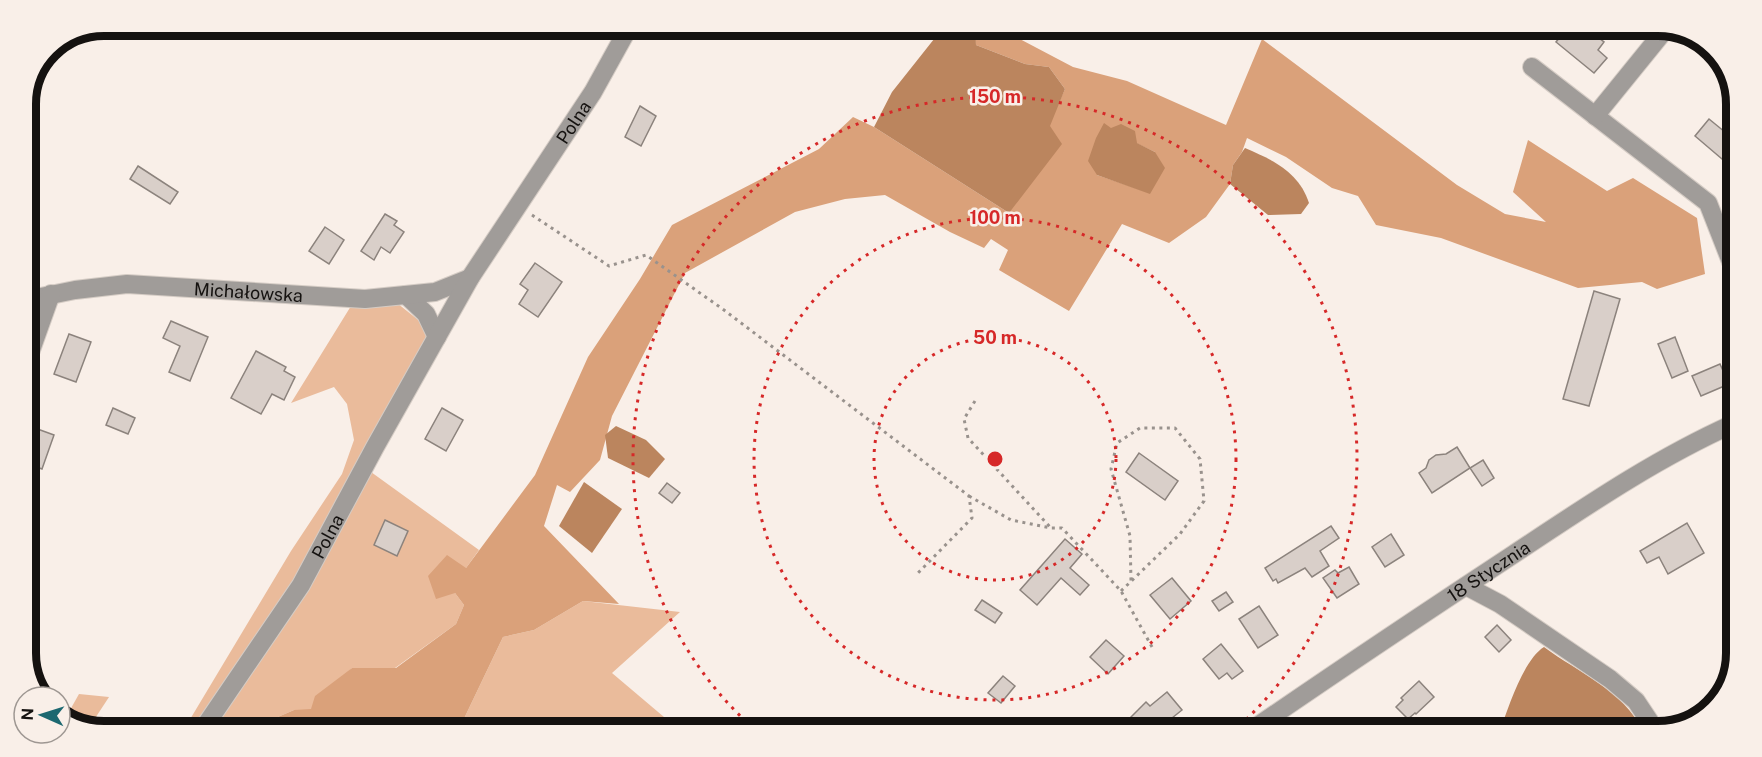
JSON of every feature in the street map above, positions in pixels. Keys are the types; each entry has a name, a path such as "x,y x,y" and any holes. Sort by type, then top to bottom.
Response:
{"street":[{"name":"Polna","path":"208,721 301,585 470,278 593,92 624,36"},
{"path":"1595,116 1660,36"},
{"path":"1532,67 1708,203 1726,249"},
{"name":"Michałowska","path":"36,298 127,284 365,299 435,292 470,278"},
{"path":"36,336 51,294"},
{"path":"406,295 426,314 437,337"},
{"name":"18 Stycznia","path":"1265,721 1383,639 1627,480 1701,438 1726,427"},
{"path":"1466,586 1500,604 1610,679 1636,701 1649,721"}],"path":[{"path":"518,206 609,267 646,255 724,310 969,496 1011,520 1062,528 1121,591 1152,647"},
{"path":"975,401 964,419 968,438 1052,528"},
{"path":"1121,591 1180,534 1204,501 1200,459 1175,428 1140,428 1118,443 1111,469 1130,536 1131,581"},
{"path":"918,573 972,518 969,496"}],"shaded area":[{"path":"936,36 975,36 976,45 1025,64 1049,67 1065,89 1050,126 1062,144 1009,213 874,127 892,92"},
{"path":"974,36 1014,36 1073,67 1127,81 1226,125 1262,39 1457,185 1505,214 1546,222 1513,192 1528,140 1607,191 1633,178 1697,218 1705,274 1657,289 1642,282 1578,288 1441,238 1376,225 1358,196 1332,188 1286,157 1247,138 1242,152 1233,165 1230,184 1206,217 1169,243 1122,224 1069,311 999,270 1008,250 991,239 984,248 950,232 885,195 845,199 795,212 685,273 612,416 600,460 570,492 557,485 544,526 619,604 583,601 534,630 503,637 463,721 269,721 294,710 311,709 315,696 352,668 396,668 456,624 464,605 455,593 436,599 428,576 447,555 466,568 535,475 588,357 640,279 672,225 819,149 853,117 874,127 1009,213 1065,89 1049,67 1025,64 976,45","holes":["1136,143 1155,152 1150,193 1097,175"]},
{"path":"1104,123 1111,128 1121,124 1135,131 1137,143 1155,152 1165,168 1150,194 1097,175 1088,161"},
{"path":"1245,148 1284,168 1299,183 1309,203 1301,214 1268,215 1230,184 1233,165"},
{"path":"397,303 422,323 428,341 295,579 197,721 189,721 291,551 342,474 354,440 347,404 334,387 291,403 351,306"},
{"path":"616,426 646,440 665,459 649,478 608,458 605,435"},
{"path":"371,472 479,550 466,568 455,593 464,605 456,624 395,668 352,668 311,710 294,710 269,721 216,721"},
{"path":"584,482 622,509 592,553 559,526"},
{"path":"583,601 680,612 612,673 669,721 463,721 503,637 534,630"},
{"path":"1544,647 1599,683 1624,704 1637,721 1504,721 1523,673"},
{"path":"79,694 109,697 94,720 72,713 72,706"}],"building":[{"path":"1561,36 1596,36 1604,42 1598,50 1607,58 1594,73 1556,42"},
{"path":"640,106 656,116 641,146 625,137"},
{"path":"1709,119 1726,133 1726,154 1722,159 1695,136"},
{"path":"138,166 178,192 170,204 130,179"},
{"path":"385,214 397,221 394,225 404,232 390,253 381,247 374,260 361,251"},
{"path":"325,227 344,240 329,264 309,251"},
{"path":"535,263 562,282 538,317 519,304 528,290 520,284"},
{"path":"1594,291 1620,299 1589,406 1563,399"},
{"path":"171,321 208,337 190,381 169,372 180,346 163,338"},
{"path":"69,334 91,342 76,382 54,374"},
{"path":"1675,337 1688,371 1672,378 1658,344"},
{"path":"256,351 286,367 284,371 295,377 284,400 272,394 261,414 231,398"},
{"path":"1720,364 1726,377 1726,385 1701,396 1692,376"},
{"path":"113,408 135,418 128,434 106,425"},
{"path":"442,408 463,420 446,451 425,439"},
{"path":"36,428 54,435 42,469 36,467"},
{"path":"1457,447 1470,468 1432,493 1419,473 1436,455 1446,454"},
{"path":"1139,453 1178,481 1165,500 1126,472"},
{"path":"1483,460 1494,478 1482,486 1470,468"},
{"path":"667,483 680,493 672,503 659,493"},
{"path":"385,520 408,531 397,556 374,545"},
{"path":"1687,523 1704,553 1668,574 1659,557 1647,563 1640,551"},
{"path":"1331,526 1339,538 1320,551 1329,566 1312,577 1305,568 1278,583 1276,579 1273,581 1265,568"},
{"path":"1391,534 1404,555 1385,567 1372,547"},
{"path":"1065,539 1082,554 1070,568 1089,585 1080,595 1061,578 1037,605 1020,590"},
{"path":"1349,567 1359,584 1337,598 1323,578 1335,570 1338,573"},
{"path":"1172,578 1191,601 1170,619 1150,595"},
{"path":"1226,592 1233,602 1219,611 1212,601"},
{"path":"982,600 1002,613 995,623 975,610"},
{"path":"1259,606 1278,635 1258,648 1239,619"},
{"path":"1497,625 1511,640 1499,652 1485,637"},
{"path":"1106,640 1124,656 1108,674 1090,657"},
{"path":"1221,644 1243,671 1232,679 1227,673 1219,679 1203,659"},
{"path":"1003,676 1015,686 1001,703 988,693"},
{"path":"1419,681 1434,697 1408,719 1396,707 1403,700 1401,698"},
{"path":"1167,692 1182,710 1168,721 1127,721 1146,702 1150,706"}]}
